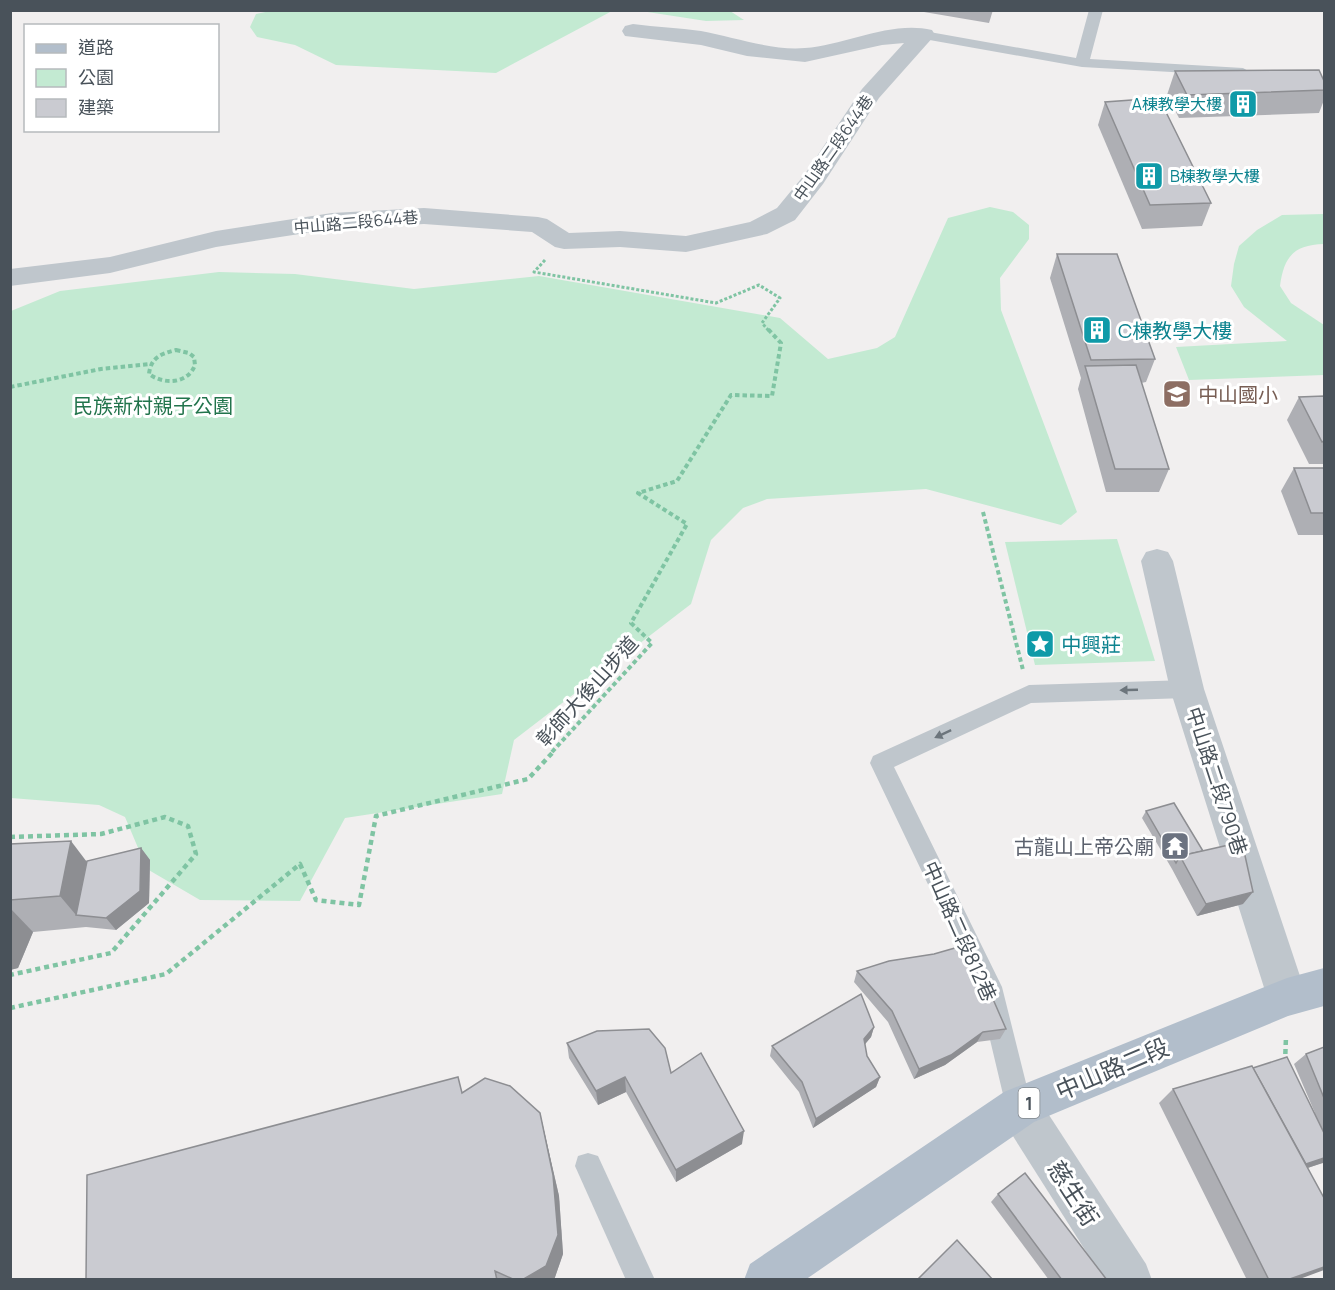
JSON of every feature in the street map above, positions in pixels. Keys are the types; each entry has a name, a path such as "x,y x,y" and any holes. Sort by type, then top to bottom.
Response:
{"main road":[{"name":"中山路二段","path":"766,1280 1019,1107 1158,1048 1306,992"}],"street":[{"path":"633,31 701,38 747,49 805,55 882,38 924,35"},
{"name":"中山路二段644巷","path":"10,278 110,265 216,239 332,221 424,216 538,225 564,241 620,239 686,244 758,228 786,214 814,178 870,94 924,35"},
{"name":"中山路二段790巷","path":"1157,561 1187,689 1306,992"},
{"name":"慈生街","path":"1019,1107 1130,1280"}],"lane":[{"path":"1082,63 1096,10"},
{"path":"924,35 1082,63 1255,73"},
{"path":"1029,694 1187,689"},
{"name":"中山路二段812巷","path":"1019,1107 990,987 881,763 1029,694"},
{"path":"588,1166 641,1280"}],"path":[{"name":"彰師大後山步道","path":"10,1008 166,974 300,864 316,900 359,905 376,816 528,779 652,643 631,623 687,524 638,493 677,481 731,395 772,396 781,343 762,323 780,298 759,285 716,303 534,272 564,241"},
{"path":"10,387 102,369 150,364 160,354 176,350 189,353 195,362 192,372 172,382 158,381 153,378 149,374 150,364"},
{"path":"983,512 1029,694"},
{"path":"10,837 101,834 165,817 188,826 196,854 111,953 10,975"},
{"path":"1290,1073 1285,1062 1306,992"}],"green space":[{"path":"275,10 612,11 496,73 336,65 295,45 257,37 250,27 256,14"},
{"path":"641,11 730,11 744,20 706,21"},
{"name":"民族新村親子公園","path":"990,207 1013,212 1029,225 1029,239 1000,278 1001,310 1077,512 1061,525 926,489 767,499 743,508 711,540 691,604 514,740 502,794 345,818 300,901 200,900 147,869 125,817 99,805 11,798 11,311 60,291 219,272 295,274 414,289 539,276 780,318 828,359 877,348 895,337 948,218"},
{"path":"1324,214 1324,244 1305,247 1292,254 1284,267 1280,286 1291,303 1324,325 1324,375 1189,380 1176,347 1287,341 1244,307 1231,286 1239,246 1257,230 1282,215"},
{"path":"1117,539 1155,661 1035,665 1005,542"}],"building":[{"path":"1319,70 1324,81 1324,90 1187,95 1175,71"},
{"path":"1159,98 1211,203 1150,205 1105,102"},
{"path":"1057,254 1117,254 1155,359 1091,360"},
{"path":"1136,365 1169,469 1115,469 1085,366"},
{"path":"1324,396 1324,441 1322,442 1299,397"},
{"path":"1294,468 1324,468 1324,513 1311,513"},
{"name":"古龍山上帝公廟","path":"1174,803 1203,851 1180,856 1176,863 1146,811"},
{"path":"71,841 60,896 10,900 10,844"},
{"path":"1242,842 1253,892 1206,904 1180,856"},
{"path":"141,848 140,891 106,918 76,915 87,861"},
{"path":"969,944 1006,1029 983,1032 951,1055 919,1069 892,1011 857,971 889,961 934,954"},
{"path":"861,994 874,1027 864,1039 867,1056 880,1077 816,1119 802,1082 772,1046"},
{"path":"649,1029 665,1048 671,1073 701,1053 744,1131 676,1170 625,1077 596,1091 567,1043 597,1031"},
{"path":"1324,1047 1324,1098 1306,1054"},
{"path":"1287,1057 1324,1133 1324,1158 1306,1164 1253,1068"},
{"path":"1252,1066 1324,1198 1324,1267 1287,1280 1269,1280 1173,1089"},
{"path":"458,1077 462,1093 485,1078 510,1086 540,1113 553,1175 558,1235 546,1266 522,1280 515,1280 495,1271 497,1280 86,1280 87,1175"},
{"path":"1025,1173 1107,1280 1062,1280 998,1194"},
{"path":"957,1240 993,1280 917,1280"}],"place":[{"name":"A棟教學大樓","path":"1243,104"},
{"name":"B棟教學大樓","path":"1149,176"},
{"name":"C棟教學大樓","path":"1097,330"},
{"name":"中山國小","path":"1177,394"},
{"name":"中興莊","path":"1040,644"},
{"name":"古龍山上帝公廟","path":"1175,846"}]}
